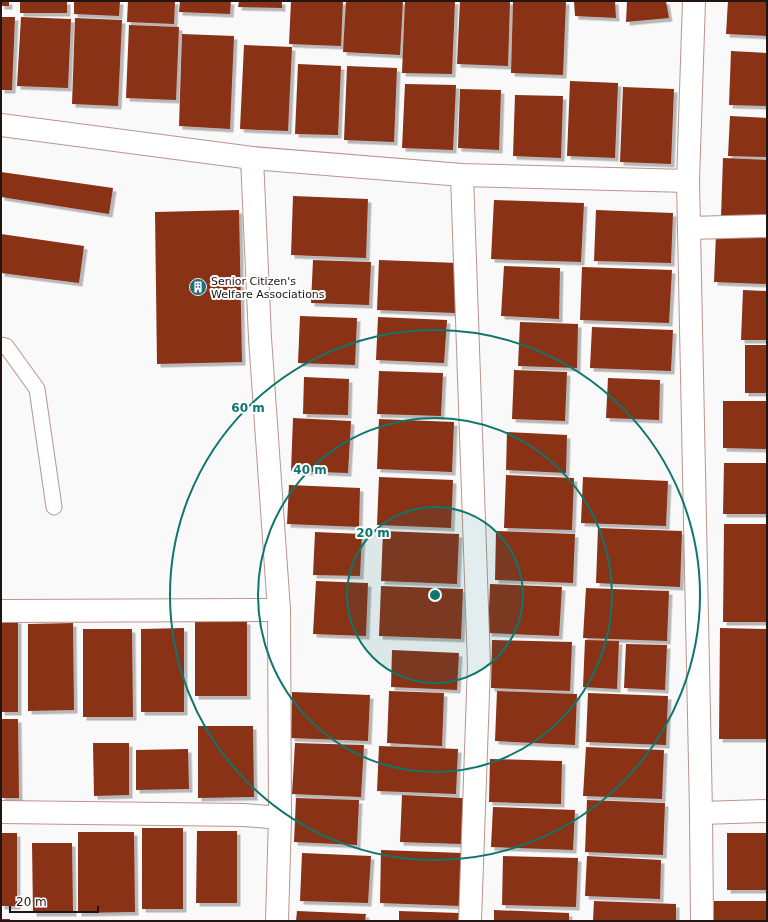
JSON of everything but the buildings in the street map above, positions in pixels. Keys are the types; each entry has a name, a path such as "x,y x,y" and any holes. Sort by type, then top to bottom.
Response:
{"street":[{"path":"694,1 688,181 702,921"},
{"path":"1,125 252,158 462,176 688,181"},
{"path":"252,158 260,338 279,610 280,818 277,921"},
{"path":"462,176 479,666 470,921"},
{"path":"689,228 767,226"},
{"path":"1,611 279,610"},
{"path":"701,813 767,811"},
{"path":"1,812 244,815 280,818"}],"lane":[{"path":"1,344 6,346 38,389 54,507"}],"place":[{"name":"Senior Citizen's Welfare Associations","path":"198,287"}]}
